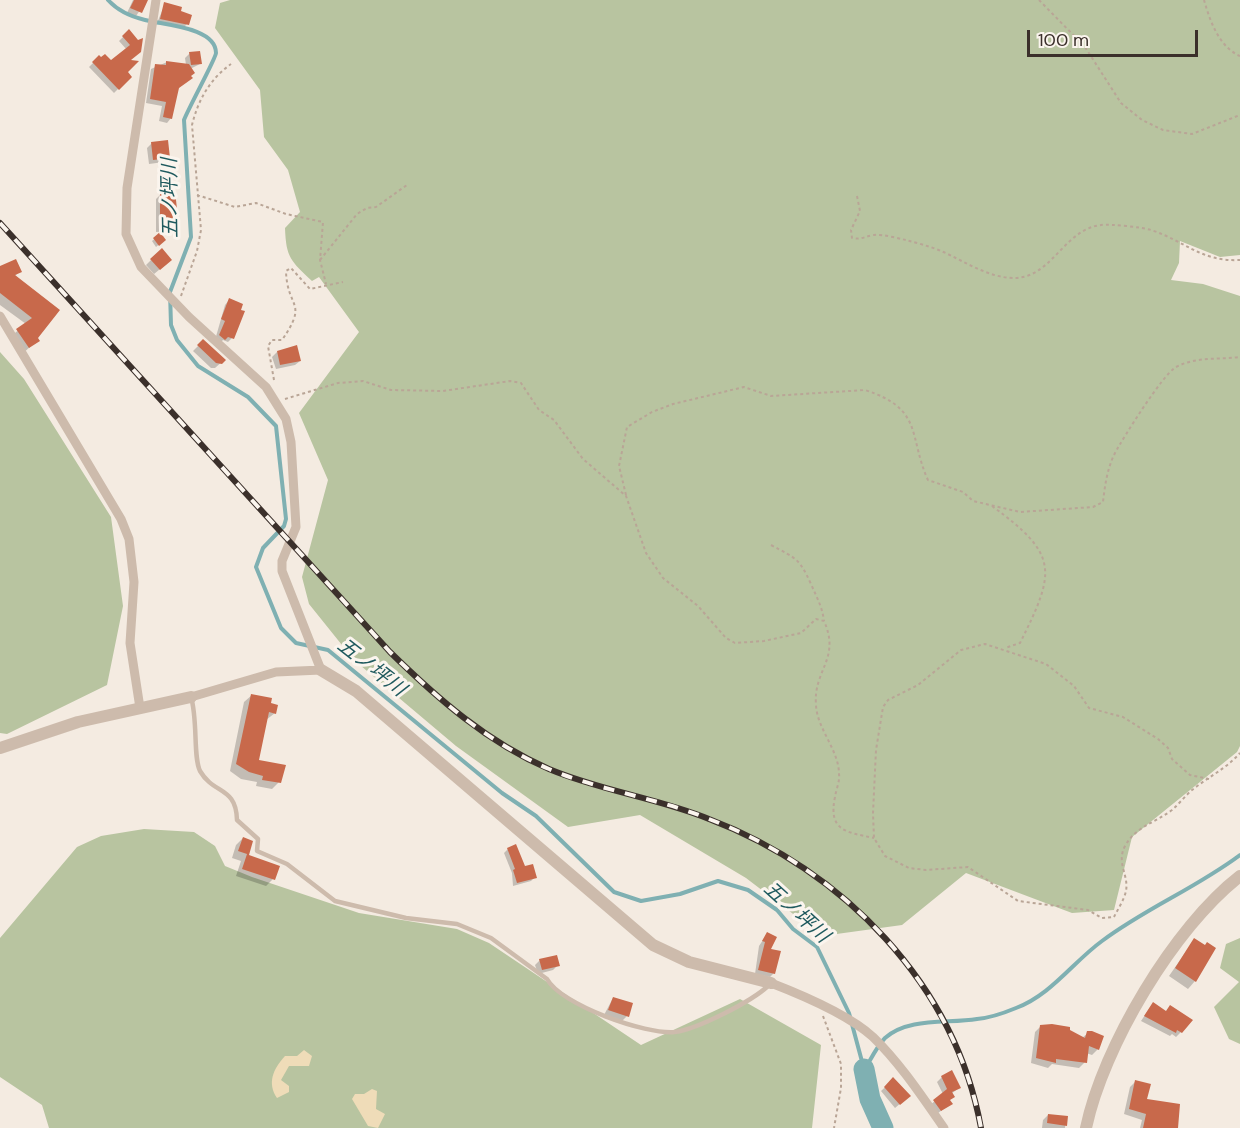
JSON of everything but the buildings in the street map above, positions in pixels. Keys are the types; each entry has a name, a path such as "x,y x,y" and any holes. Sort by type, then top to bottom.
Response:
{"street":[{"path":"156,0 127,188 126,234 141,267 182,309 267,387 286,419 291,442 296,527 282,561 282,571 319,665 356,691 653,945 689,962 771,983 819,1005 864,1030 888,1053 944,1128"},
{"path":"0,316 121,519 129,539 134,582 130,643 140,708"},
{"path":"0,748 78,722 191,698 276,672 319,665"},
{"path":"1086,1128 1092,1100 1105,1064 1141,999 1197,915 1240,876"}],"lane":[{"path":"191,698 196,713 197,763 205,778 230,795 235,802 237,820 258,839 257,850 287,864 335,901 406,918 457,924 491,938 547,979 552,989 568,1000 586,1009 653,1030 675,1032 720,1016 759,994 771,983"}],"path":[{"path":"1039,0 1085,47 1121,103 1142,120 1163,130 1192,134 1240,114"},
{"path":"1204,0 1220,38 1232,52 1240,56"},
{"path":"182,309 183,284 197,251 201,230 191,138 193,119 214,76 231,64"},
{"path":"320,260 357,214 367,208 376,207 407,185"},
{"path":"197,195 236,207 256,203 286,214 323,222 320,260 326,285"},
{"path":"857,196 860,212 851,230 852,238 859,240 876,235 903,239 942,251 982,270 1007,276 1023,277 1038,271 1071,238 1101,225 1150,230 1195,253 1221,261 1240,260"},
{"path":"274,382 268,346 272,340 282,340 295,322 297,313 286,285 286,271 291,268 310,289 343,282"},
{"path":"824,621 816,619 801,633 790,633 764,641 735,642 726,638 698,606 663,578 646,553 626,496 619,466 627,427 652,412 744,387 771,396 865,390 878,394 907,415 916,432 922,466 928,480 963,492 973,501 1020,512 1093,507 1102,502 1106,476 1115,452 1150,398 1175,367 1206,358 1240,357"},
{"path":"276,401 338,383 363,381 391,390 443,392 510,381 522,383 539,410 554,420 583,459 626,496"},
{"path":"989,505 1022,528 1035,543 1047,568 1043,589 1020,643 1004,648"},
{"path":"771,545 794,557 806,569 821,603 824,621 829,632 831,653 819,680 816,705 821,728 840,774 832,810 836,823 843,831 874,838"},
{"path":"1209,779 1190,775 1172,759 1168,748 1158,739 1123,717 1089,708 1074,686 1046,664 1004,648 985,644 961,650 918,685 888,700 883,707 873,813 874,838 885,856 909,868 926,870 968,867 1023,903 1088,910 1102,918 1114,917 1125,892 1126,881 1120,861 1136,831 1175,808 1194,789 1209,779 1240,753"},
{"path":"819,1005 841,1065 841,1088 834,1128"}],"green space":[{"path":"230,0 1240,0 1240,255 1220,257 1180,241 1179,263 1171,280 1203,284 1240,296 1240,746 1237,752 1132,837 1114,910 1072,913 966,873 902,925 822,936 746,878 640,815 568,827 456,746 354,660 309,604 302,577 328,480 299,413 359,332 319,277 312,281 294,263 288,253 285,228 300,212 288,170 264,137 260,90 215,28 220,3"},
{"path":"0,352 24,379 111,517 123,606 107,685 7,734 0,733"},
{"path":"144,829 194,832 215,846 225,866 359,913 457,929 489,943 641,1045 740,999 821,1045 812,1128 49,1128 42,1105 0,1077 0,938 77,847 101,836"},
{"path":"1240,938 1240,1044 1229,1039 1214,1007 1239,982 1220,968 1226,944"}],"sand":[{"path":"304,1050 312,1056 309,1066 289,1066 281,1080 289,1086 289,1092 277,1098 272,1082 277,1066 285,1056 297,1056"},
{"path":"372,1089 377,1091 376,1109 385,1114 378,1128 368,1126 352,1099 355,1094 364,1094"}],"waterway":[{"name":"五ノ坪川","path":"108,0 130,15 198,32 214,44 215,57 184,120 191,237 170,292 171,325 177,340 198,366 248,397 276,426 286,519 284,526 263,548 256,567 281,628 296,643 328,650 502,793 536,816 614,892 641,901 680,894 718,881 748,890 777,910 793,929 817,947 849,1013 864,1069"},
{"path":"865,1069 885,1038 895,1031 929,1022 986,1018 1029,1002 1051,987 1091,949 1119,929 1206,878 1240,855"},
{"path":"864,1069 870,1099 883,1128"}],"railway":[{"path":"0,223 390,652 445,703 484,733 549,769 589,783 670,805 709,819 758,841 804,869 847,901 885,939 919,980 946,1026 967,1075 981,1128"}]}
